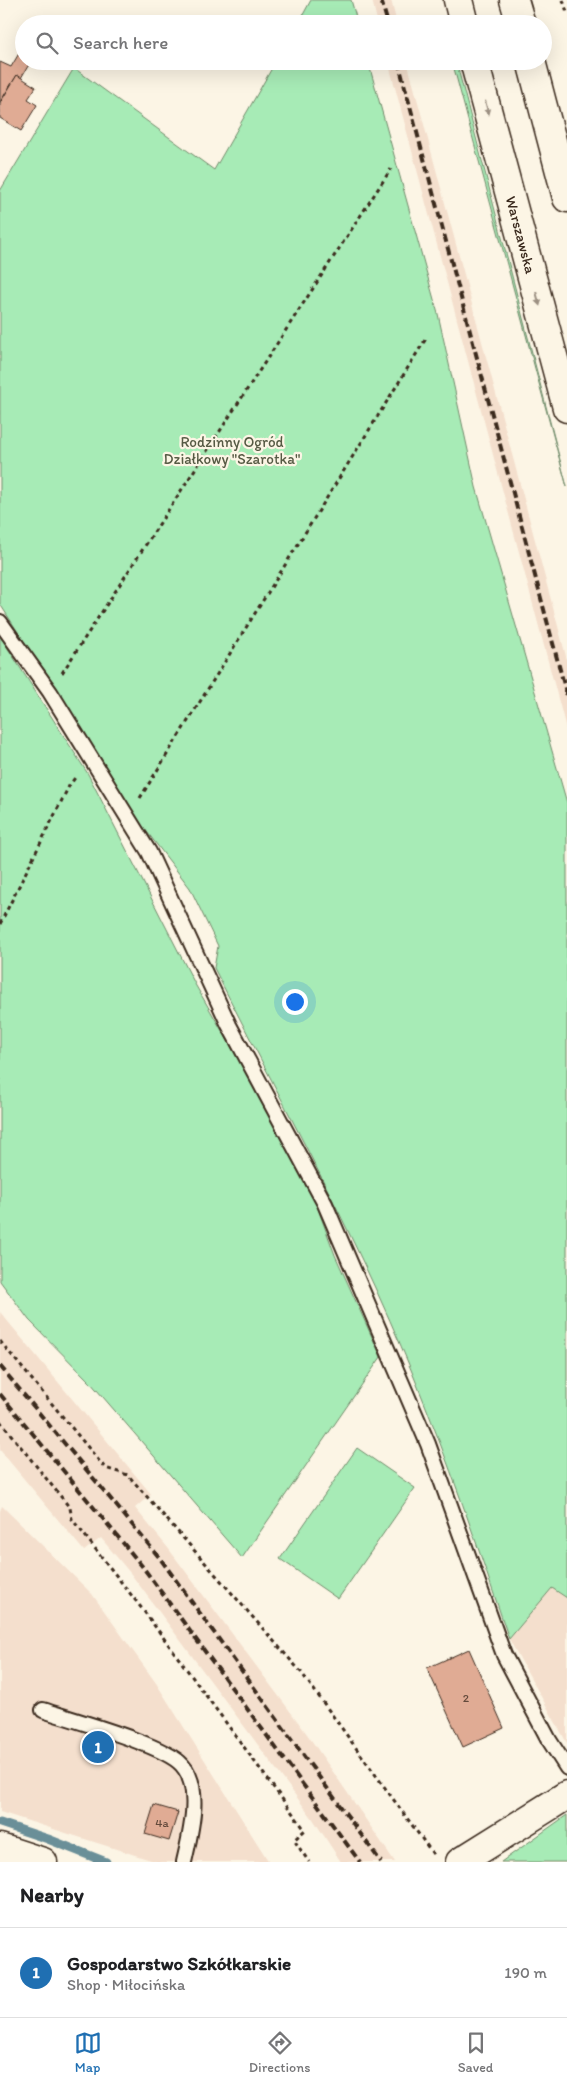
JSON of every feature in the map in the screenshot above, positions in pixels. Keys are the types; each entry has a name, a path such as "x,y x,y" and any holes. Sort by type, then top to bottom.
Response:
{"main road":[{"path":"458,0 462,15"},
{"path":"514,0 518,15"},
{"name":"Warszawska","path":"476,70 567,408"},
{"path":"532,70 567,198"},
{"path":"449,1861 567,1795"},
{"path":"0,1848 43,1862"}],"lane":[{"path":"0,622 50,692 149,852 251,1068 325,1204 428,1444 504,1655 549,1740 567,1768"},
{"path":"43,1710 163,1750 183,1765 192,1787 194,1818 184,1862"}],"path":[{"path":"563,0 567,12"},
{"path":"50,692 391,169"},
{"path":"128,818 427,336"},
{"path":"0,924 68,786 91,759"},
{"path":"0,1341 105,1468 128,1475 301,1672 449,1861"},
{"path":"0,1421 70,1508 72,1518 143,1610 227,1727 305,1830 294,1840 309,1862"}],"shaded area":[{"path":"372,0 391,0 395,15 376,15"},
{"path":"390,70 409,70 567,660 567,732"},
{"path":"0,1312 151,1494 135,1508 168,1548 307,1734 395,1862 341,1862 313,1819 131,1574 101,1538 84,1551 0,1450"},
{"path":"2,1506 92,1594 156,1683 269,1862 157,1862 0,1812 0,1511"},
{"path":"552,1587 567,1598 567,1743 509,1639"}],"green space":[{"path":"311,0 351,0 355,15 303,15"},
{"name":"Rodzinny Ogród Działkowy \"Szarotka\"","path":"73,70 77,70 214,170 271,70 370,70 438,314 476,487 567,803 567,1598 552,1588 509,1639 463,1505 390,1320 317,1168 214,968 218,946 190,888 141,824 0,604 0,191"},
{"path":"454,70 458,70 567,487"},
{"path":"0,636 88,774 196,986 267,1108 315,1201 335,1255 381,1357 242,1558 90,1382 29,1320 0,1281"},
{"path":"357,1448 415,1488 338,1599 280,1559"},
{"path":"567,1815 567,1862 501,1862"}],"building":[{"path":"15,60 15,70 26,70 21,78 17,75 0,102 0,62 11,67"},
{"path":"17,75 36,87 28,99 37,105 21,131 0,118 0,103"},
{"path":"469,1649 504,1728 463,1747 427,1668"},
{"path":"154,1805 178,1812 169,1841 145,1834"}],"waterway":[{"path":"0,1823 48,1839 106,1862"}],"railway":[{"path":"381,0 385,15"},
{"path":"400,70 567,696"},
{"path":"0,1366 159,1557 381,1862"},
{"path":"0,1394 142,1566 360,1862"}],"place":[{"name":"Gospodarstwo Szkółkarskie","path":"98,1747"}]}
